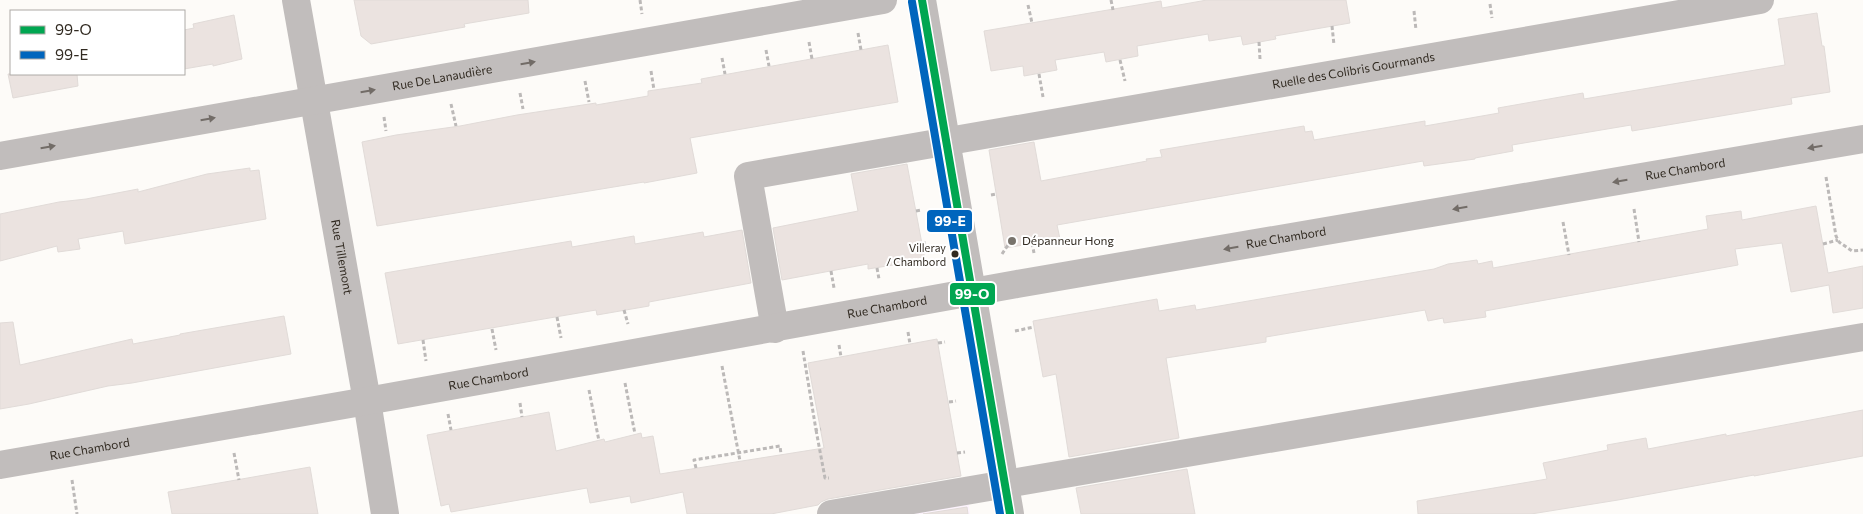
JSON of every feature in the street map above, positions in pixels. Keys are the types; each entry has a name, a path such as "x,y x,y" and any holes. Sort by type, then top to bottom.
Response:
{"street":[{"name":"Rue Tillemont","path":"296,0 367,401 385,514"},
{"name":"Rue De Lanaudière","path":"0,156 883,0"},
{"path":"922,0 1010,514"},
{"name":"Ruelle des Colibris Gourmands","path":"775,328 748,176 980,134 1760,0"},
{"name":"Rue Chambord","path":"0,465 971,293 1863,139"},
{"path":"831,514 1863,336"}],"path":[{"path":"640,0 643,18"},
{"path":"1111,0 1113,10"},
{"path":"1028,5 1032,23"},
{"path":"1414,11 1416,30"},
{"path":"1332,26 1334,54"},
{"path":"857,30 861,50"},
{"path":"809,38 812,59"},
{"path":"765,46 769,66"},
{"path":"721,53 724,74"},
{"path":"1120,60 1126,88"},
{"path":"650,65 654,90"},
{"path":"584,77 589,102"},
{"path":"519,88 523,109"},
{"path":"450,100 456,126"},
{"path":"383,111 386,132"},
{"path":"1826,177 1838,240 1852,251 1863,250"},
{"path":"991,195 996,194"},
{"path":"1634,209 1639,242"},
{"path":"916,211 922,210"},
{"path":"1562,222 1569,255"},
{"path":"1823,244 1838,240"},
{"path":"922,244 928,242"},
{"path":"1002,254 1008,245"},
{"path":"877,268 881,286"},
{"path":"831,271 836,294"},
{"path":"624,310 629,330"},
{"path":"557,317 562,342"},
{"path":"1015,331 1034,327"},
{"path":"492,328 496,354"},
{"path":"907,330 910,344"},
{"path":"423,340 427,365"},
{"path":"838,342 841,357"},
{"path":"938,343 945,342"},
{"path":"803,348 825,478 829,478"},
{"path":"722,363 740,461"},
{"path":"624,379 635,434"},
{"path":"588,386 599,441"},
{"path":"519,398 522,417"},
{"path":"949,402 956,401"},
{"path":"447,411 451,430"},
{"path":"696,468 694,460 780,446 781,454"},
{"path":"233,448 239,480"},
{"path":"958,453 965,452"},
{"path":"71,477 78,514"}],"shaded area":[{"path":"968,499 970,514 883,514"}],"building":[{"path":"354,0 528,0 529,13 464,24 465,27 371,44 361,36"},
{"path":"1207,0 1346,0 1350,23 1275,36 1276,39 1243,45 1241,36 1209,41 1208,34 1137,46 1138,56 1106,62 1104,52 1055,60 1057,70 1024,76 1023,66 991,71 984,31 1161,1 1162,8"},
{"path":"1817,13 1822,46 1824,46 1830,92 1791,98 1792,104 1632,131 1631,125 1512,145 1513,151 1475,159 1424,166 1423,161 1057,225 1060,239 1005,248 989,150 1034,142 1041,181 1147,161 1146,159 1162,157 1160,150 1304,126 1305,132 1312,131 1314,140 1425,121 1425,126 1499,113 1498,108 1583,93 1584,99 1785,65 1778,19"},
{"path":"234,15 242,59 213,66 213,64 185,69 185,30 194,28 193,24"},
{"path":"888,45 898,102 690,138 697,173 377,226 362,142 517,115 648,96 648,91 702,83 701,79"},
{"path":"8,74 77,75 78,86 13,98"},
{"path":"907,164 925,260 868,269 868,264 782,280 773,228 858,211 851,174"},
{"path":"250,168 250,171 259,170 266,219 125,244 123,231 78,239 80,249 58,252 57,246 0,261 0,214 138,189 138,192 207,174"},
{"path":"1816,206 1828,273 1863,266 1863,308 1833,313 1829,285 1791,292 1782,243 1735,249 1738,265 1485,311 1486,317 1444,323 1443,318 1428,321 1425,310 1266,337 1266,342 1166,358 1179,438 1069,457 1056,374 1043,377 1033,321 1157,299 1159,311 1195,305 1196,310 1477,260 1478,264 1492,261 1493,268 1708,229 1706,216 1741,211 1742,220"},
{"path":"742,230 751,283 649,302 649,306 597,315 596,310 398,344 385,273 571,241 572,247 634,236 635,244 703,232 704,237"},
{"path":"284,316 291,354 108,386 0,409 0,323 13,322 20,365 132,339 133,344"},
{"path":"937,339 961,476 828,499 818,505 771,514 687,514 683,492 631,503 630,496 590,503 587,488 451,512 449,504 441,506 427,435 549,412 556,451 604,439 605,442 641,433 642,438 653,436 660,474 824,448 808,363"},
{"path":"1863,410 1863,456 1531,514 1418,514 1417,501 1547,479 1543,463 1608,450 1607,445 1646,438 1648,449"},
{"path":"310,467 318,514 172,514 168,492"},
{"path":"1187,469 1195,514 1081,514 1076,488"},
{"path":"967,507 968,514 923,514"}],"transit line":[{"name":"99-O","path":"922,0 1010,514"},
{"name":"99-E","path":"912,2 1000,514"}],"place":[{"name":"Dépanneur Hong","path":"1012,241"},
{"name":"Villeray / Chambord","path":"955,254"}]}
